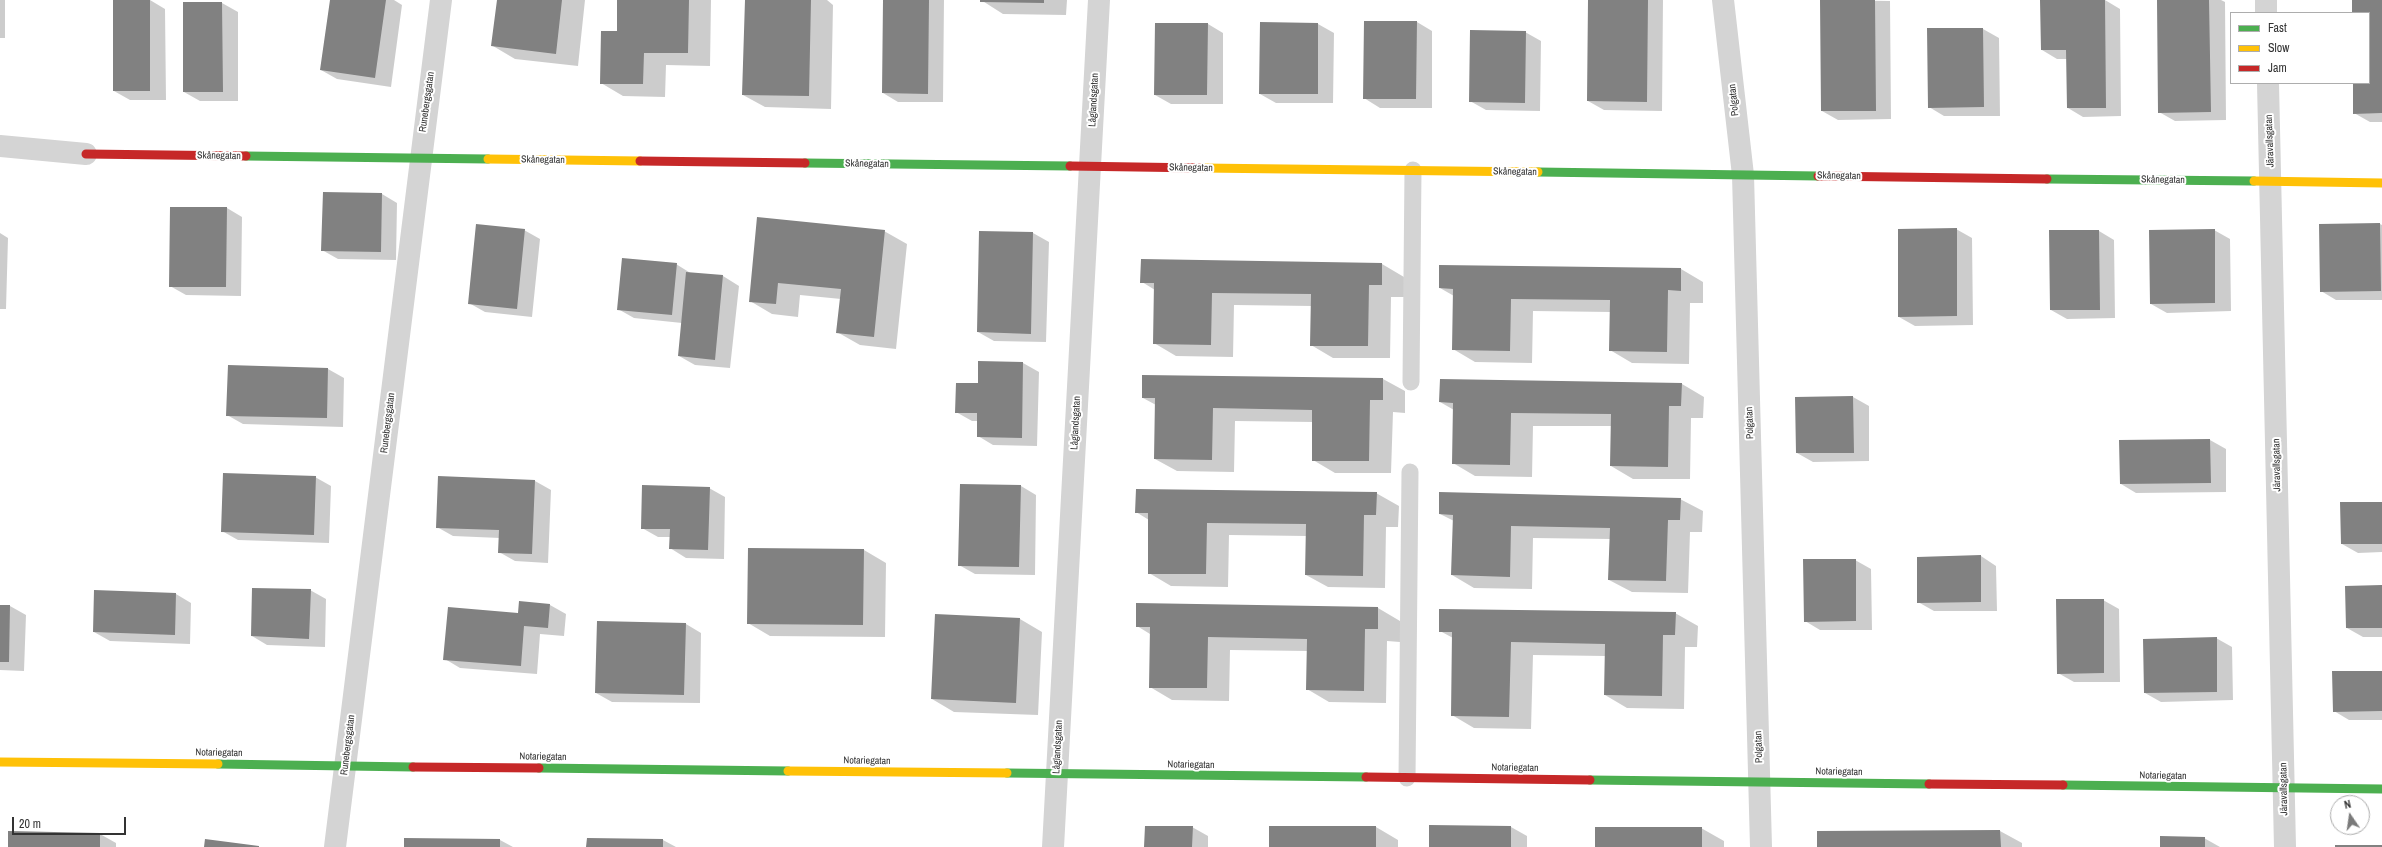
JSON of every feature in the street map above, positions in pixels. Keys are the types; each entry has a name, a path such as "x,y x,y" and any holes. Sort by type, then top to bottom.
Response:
{"street":[{"name":"Runebergsgatan","path":"335,847 420,158 441,0"},
{"name":"Låglandsgatan","path":"1053,847 1099,0"},
{"name":"Polgatan","path":"1723,0 1743,174 1761,847"},
{"path":"2266,0 2266,12"},
{"name":"Järavallsgatan","path":"2268,84 2285,847"},
{"name":"Skånegatan","path":"0,146 86,154 2382,182"},
{"name":"Notariegatan","path":"0,762 2382,789"}],"lane":[{"path":"1411,382 1413,170"},
{"path":"1407,778 1410,472"}],"building":[{"path":"113,0 150,0 150,91 113,91"},
{"path":"330,0 386,0 375,78 320,70"},
{"path":"497,0 562,0 556,54 491,46"},
{"path":"617,0 689,0 688,53 644,53 643,84 600,84 601,31 617,31"},
{"path":"745,0 811,0 809,96 742,95"},
{"path":"883,0 929,0 928,94 882,93"},
{"path":"980,0 1044,0 1044,3 980,2"},
{"path":"1588,0 1648,0 1647,102 1587,101"},
{"path":"1820,0 1875,0 1876,111 1821,111"},
{"path":"2040,0 2105,0 2106,108 2067,108 2066,50 2041,50"},
{"path":"2157,0 2209,0 2211,112 2158,113"},
{"path":"2352,0 2382,0 2382,113 2353,114 2353,84 2370,84 2370,12 2352,12"},
{"path":"183,2 222,2 223,92 183,92"},
{"path":"1364,21 1417,21 1416,99 1363,99"},
{"path":"1260,22 1318,23 1318,94 1259,94"},
{"path":"1155,23 1208,23 1207,95 1154,95"},
{"path":"1927,28 1983,28 1984,107 1928,108"},
{"path":"1470,30 1526,31 1525,103 1469,102"},
{"path":"323,192 382,193 381,252 321,251"},
{"path":"170,207 227,207 226,287 169,287"},
{"path":"757,217 885,230 874,337 836,333 841,289 778,283 776,304 749,302"},
{"path":"2380,223 2381,291 2320,292 2319,224"},
{"path":"476,224 525,229 517,309 468,304"},
{"path":"1957,228 1957,316 1898,317 1898,229"},
{"path":"2215,229 2215,303 2150,304 2149,230"},
{"path":"2049,230 2099,230 2100,310 2050,310"},
{"path":"979,231 1033,232 1031,334 977,332"},
{"path":"622,258 677,263 672,315 617,310"},
{"path":"1141,259 1382,263 1382,285 1369,285 1368,346 1310,346 1311,294 1212,293 1211,345 1153,344 1154,283 1140,283"},
{"path":"1439,265 1681,268 1681,291 1668,290 1667,352 1609,351 1610,300 1511,299 1510,351 1452,350 1453,289 1439,288"},
{"path":"686,272 723,275 715,360 678,356"},
{"path":"978,361 1023,362 1022,438 977,437 977,413 955,413 956,383 978,383"},
{"path":"228,365 328,368 327,418 226,416"},
{"path":"1142,375 1383,378 1383,400 1370,400 1369,461 1312,461 1312,410 1213,408 1212,460 1154,459 1155,398 1142,398"},
{"path":"1440,379 1682,383 1681,406 1669,406 1668,467 1610,466 1611,414 1511,413 1510,465 1452,464 1453,403 1439,402"},
{"path":"1853,396 1854,453 1796,453 1795,397"},
{"path":"2210,439 2211,483 2120,484 2119,440"},
{"path":"223,473 316,476 314,535 221,532"},
{"path":"438,476 535,480 532,554 498,553 499,530 436,528"},
{"path":"960,484 1021,485 1019,567 958,566"},
{"path":"642,485 710,487 708,550 669,549 670,529 641,529"},
{"path":"1136,489 1377,492 1376,515 1364,515 1363,576 1305,575 1306,524 1207,523 1206,574 1148,574 1148,513 1135,513"},
{"path":"1439,492 1681,498 1680,520 1668,520 1666,581 1608,580 1610,528 1511,526 1510,577 1451,575 1453,515 1439,514"},
{"path":"2340,502 2382,502 2382,544 2341,544"},
{"path":"748,548 864,549 863,625 747,624"},
{"path":"1981,555 1981,602 1917,603 1917,557"},
{"path":"1803,559 1856,559 1856,621 1804,622"},
{"path":"2382,585 2382,628 2346,628 2345,586"},
{"path":"252,588 311,589 309,639 251,636"},
{"path":"94,590 176,593 175,635 93,632"},
{"path":"2056,599 2104,599 2104,673 2057,674"},
{"path":"519,601 550,604 548,628 524,626 521,666 443,660 448,607 518,613"},
{"path":"1136,603 1378,607 1378,629 1365,629 1364,691 1306,690 1307,639 1208,637 1207,688 1149,688 1150,627 1136,627"},
{"path":"0,605 10,605 9,662 0,662"},
{"path":"1439,609 1676,612 1675,635 1663,635 1662,696 1604,695 1605,644 1511,642 1509,717 1451,716 1452,632 1439,632"},
{"path":"935,614 1020,618 1016,703 931,699"},
{"path":"597,621 686,623 684,695 595,693"},
{"path":"2217,637 2217,692 2144,693 2143,639"},
{"path":"2332,671 2382,671 2382,711 2333,712"},
{"path":"1429,825 1511,826 1511,847 1429,847"},
{"path":"1145,826 1193,826 1192,847 1144,847"},
{"path":"1269,826 1376,826 1376,847 1269,847"},
{"path":"1595,827 1702,827 1702,847 1595,847"},
{"path":"2000,830 2001,847 1817,847 1817,831"},
{"path":"8,831 100,833 100,847 8,847"},
{"path":"2160,836 2205,837 2205,847 2160,847"},
{"path":"404,838 500,839 500,847 404,847"},
{"path":"587,838 663,839 663,847 586,847"},
{"path":"205,839 259,846 259,847 204,847"},
{"path":"2335,845 2382,845 2382,847 2335,847"}],"traffic: fast":[{"path":"246,156 488,159"},
{"path":"805,163 1070,166"},
{"path":"1538,172 1818,176"},
{"path":"2047,179 2254,181"},
{"path":"218,764 413,767"},
{"path":"539,768 788,771"},
{"path":"1007,773 1366,777"},
{"path":"1590,780 1929,784"},
{"path":"2063,785 2382,789"}],"traffic: slow":[{"path":"488,159 640,161"},
{"path":"1202,168 1538,172"},
{"path":"2254,181 2382,183"},
{"path":"0,762 218,764"},
{"path":"788,771 1007,773"}],"traffic: jam":[{"path":"86,154 246,156"},
{"path":"640,161 805,163"},
{"path":"1070,166 1202,168"},
{"path":"1818,176 2047,179"},
{"path":"413,767 539,768"},
{"path":"1366,777 1590,780"},
{"path":"1929,784 2063,785"}]}
